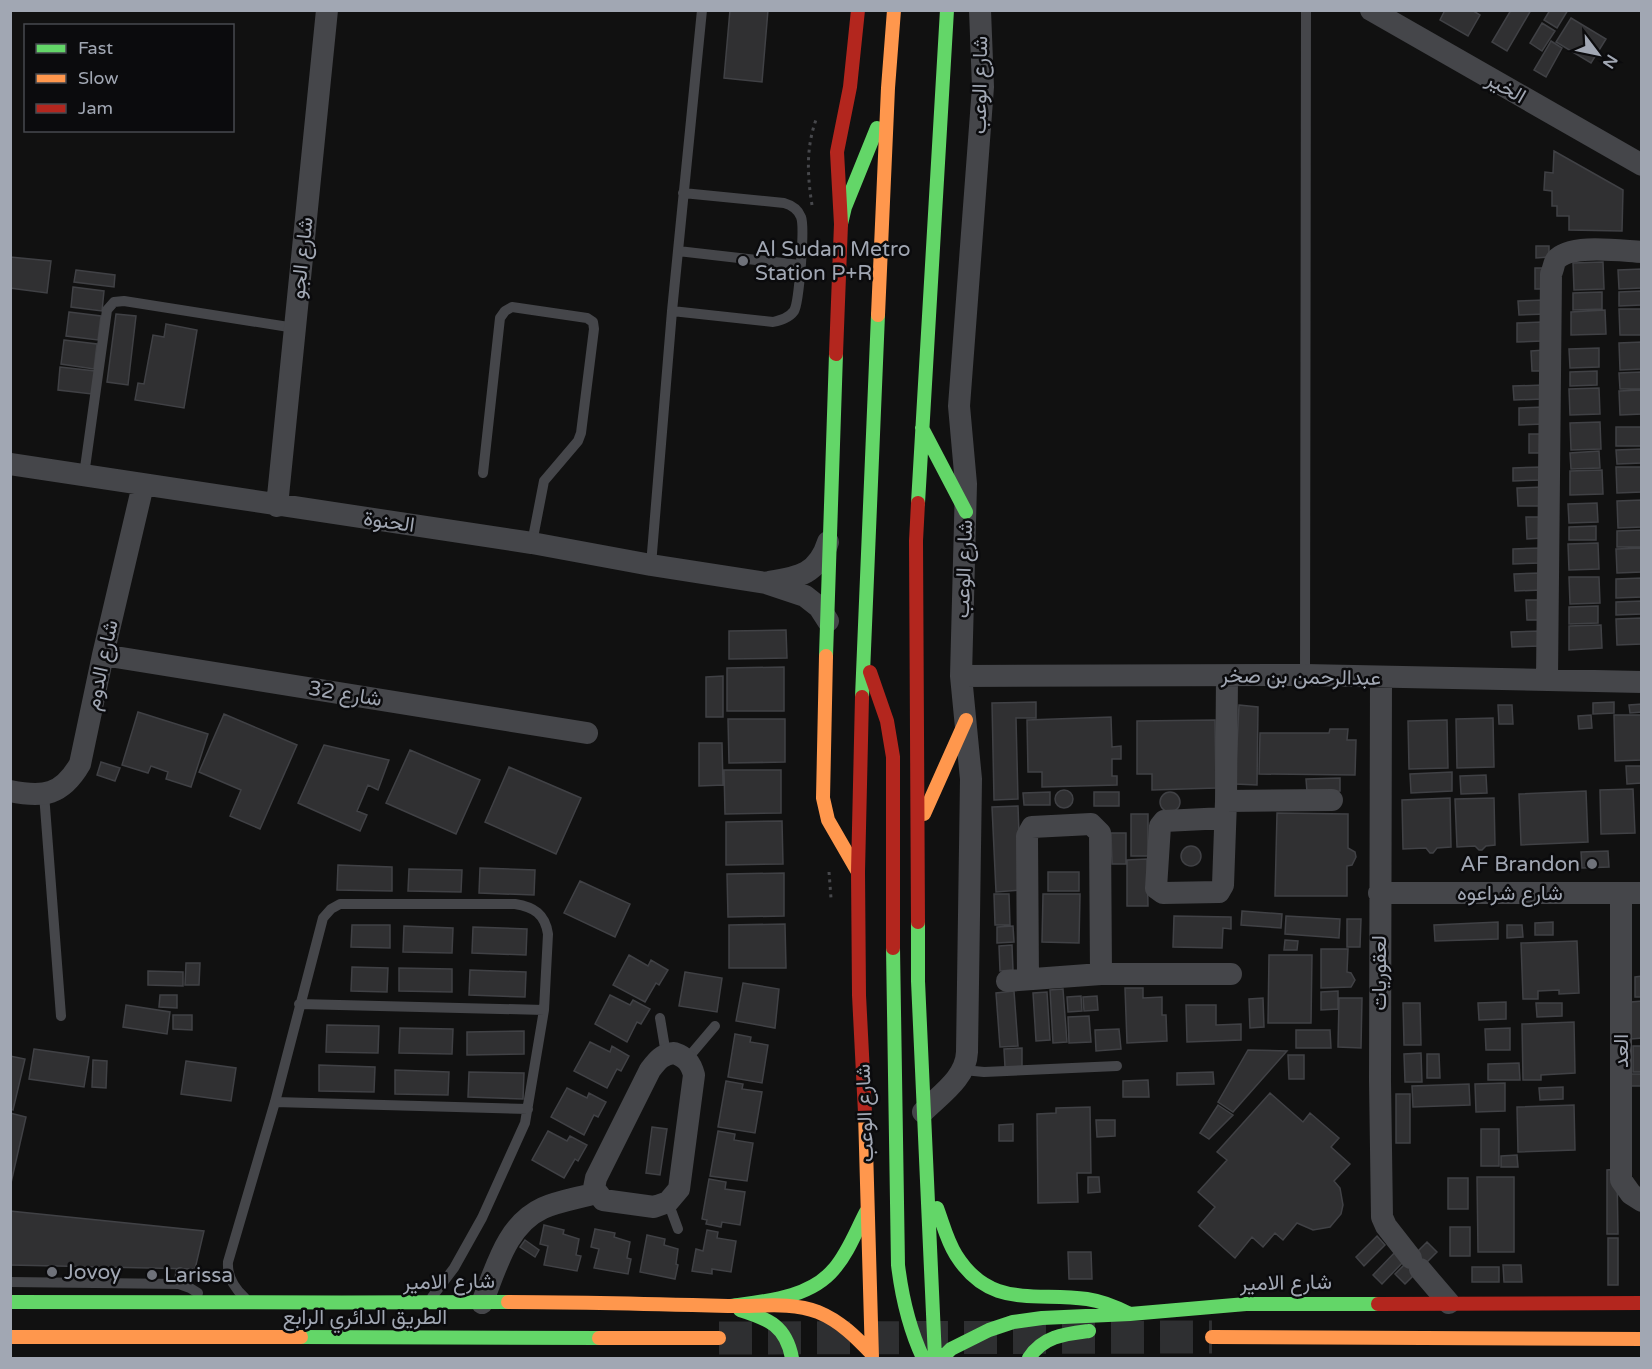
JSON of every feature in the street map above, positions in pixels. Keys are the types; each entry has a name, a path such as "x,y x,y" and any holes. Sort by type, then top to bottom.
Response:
{"main road":[{"name":"شارع الوعب","path":"858,10 850,87 837,152 841,224 829,540 824,809 858,872"},
{"name":"شارع الوعب","path":"873,1357 859,995 858,872 862,653 888,88 894,10"},
{"name":"شارع الوعب","path":"935,1359 918,981 916,541 947,10"},
{"path":"841,224 845,207 875,133 888,88"},
{"path":"921,426 966,512"},
{"path":"862,653 877,687 887,721 892,757 894,1109 900,1281 910,1342 923,1359"},
{"path":"919,824 966,720"},
{"path":"926,1176 956,1255 980,1283 996,1293 1012,1296 1085,1298 1099,1301 1130,1314"},
{"path":"730,1306 787,1295 806,1289 827,1277 850,1243 868,1208"},
{"path":"910,1342 927,1300 930,1271"},
{"name":"شارع الامير","path":"10,1302 427,1304 580,1302 730,1306 790,1305 818,1312 852,1333 873,1357"},
{"name":"شارع الامير","path":"942,1359 968,1339 1013,1322 1042,1318 1130,1314 1246,1304 1641,1303"},
{"path":"730,1306 775,1323 786,1338 792,1359"},
{"path":"1029,1359 1040,1344 1051,1337 1110,1326 1130,1314"},
{"name":"الطريق الدائري الرابع","path":"10,1337 719,1338"},
{"path":"1212,1337 1641,1339"}],"street":[{"name":"شارع الجو","path":"277,506 327,10"},
{"name":"شارع الوعب","path":"964,1070 967,1062 969,982 971,779 961,676 966,484 958,406 983,87 980,10"},
{"name":"الخير","path":"1371,10 1641,165"},
{"path":"1547,679 1551,274 1556,260 1576,250 1641,252"},
{"name":"الحنوة","path":"10,464 532,543 766,583 806,596 819,607 828,621"},
{"name":"شارع الدوم","path":"44,794 59,789 72,778 80,764 143,485"},
{"name":"الحنوة","path":"766,583 796,578 808,573 825,553 829,540"},
{"name":"شارع 32","path":"103,656 587,733"},
{"name":"عبدالرحمن بن صخر","path":"961,676 1305,675 1641,682"},
{"path":"1227,676 1226,810 1332,800"},
{"name":"لعقوريات","path":"1381,678 1379,893 1382,1217 1386,1226 1449,1304"},
{"path":"10,791 28,795 44,794"},
{"path":"1011,981 1027,836 1032,826 1091,824 1100,833 1101,974"},
{"name":"شارع شراعوه","path":"1379,893 1631,893"},
{"name":"العد","path":"1631,893 1621,1180 1631,1194 1641,1201"},
{"path":"969,982 1101,974 1231,974"},
{"path":"676,1057 692,1066 693,1095 679,1189 668,1202 646,1207 608,1201 596,1193 594,1183 596,1178 657,1061 676,1057"},
{"path":"923,1112 964,1070"},
{"path":"482,1303 511,1235 525,1219 543,1208 596,1193"}],"lane":[{"path":"651,565 672,311 702,10"},
{"path":"1305,675 1306,10"},
{"path":"672,311 773,322 781,320 794,311 797,304 803,225 797,211 791,205 784,202 683,193"},
{"path":"678,251 800,265"},
{"path":"84,475 107,310 114,302 124,301 295,328"},
{"path":"483,473 500,318 512,307 587,318 592,322 594,329 581,433 578,441 544,481 532,543"},
{"path":"44,794 61,1016"},
{"path":"252,1304 231,1282 227,1271 228,1262 275,1102 323,918 331,909 340,904 515,904 528,906 539,912 546,922 548,934 544,1010 528,1109 522,1132 482,1218 454,1268 427,1304"},
{"path":"299,1004 544,1010"},
{"path":"660,1018 676,1057 716,1026"},
{"path":"964,1070 984,1072 1117,1066"},
{"path":"275,1102 528,1109"},
{"path":"668,1202 678,1229"},
{"path":"179,1284 180,1272"},
{"path":"10,1282 179,1284 190,1288 206,1302"}],"path":[{"path":"828,864 832,908"}],"building":[{"path":"730,10 768,10 762,82 724,78"},
{"path":"1445,10 1472,10 1480,15 1468,36 1440,20"},
{"path":"1511,10 1531,10 1507,51 1492,42"},
{"path":"1550,10 1568,10 1557,28 1544,20"},
{"path":"1571,18 1606,39 1591,63 1556,42"},
{"path":"1542,23 1555,31 1542,51 1530,43"},
{"path":"1551,41 1562,48 1546,77 1534,70"},
{"path":"1554,151 1623,190 1622,231 1569,230 1569,216 1557,216 1557,206 1552,206 1552,191 1544,190 1545,172 1553,173"},
{"path":"1536,246 1549,246 1549,257 1536,258"},
{"path":"10,257 51,261 47,293 10,288"},
{"path":"1603,262 1604,289 1574,290 1573,263"},
{"path":"1535,268 1548,268 1549,289 1535,289"},
{"path":"1642,269 1642,288 1619,289 1618,270"},
{"path":"76,270 115,275 114,287 74,282"},
{"path":"73,287 104,291 102,311 71,307"},
{"path":"1642,291 1642,305 1619,306 1619,292"},
{"path":"1602,292 1602,309 1573,310 1573,293"},
{"path":"1545,300 1546,314 1519,315 1518,301"},
{"path":"1619,309 1642,309 1642,335 1620,335"},
{"path":"1605,310 1606,334 1571,335 1571,312"},
{"path":"69,312 101,316 98,340 66,336"},
{"path":"116,314 136,316 128,385 107,382"},
{"path":"1542,322 1542,341 1517,342 1517,323"},
{"path":"166,324 197,330 184,408 135,400 138,383 144,384 153,335 164,337"},
{"path":"64,340 97,344 94,369 61,364"},
{"path":"1642,342 1642,369 1620,370 1619,343"},
{"path":"1599,348 1599,367 1570,368 1569,349"},
{"path":"1545,350 1546,371 1532,371 1531,351"},
{"path":"60,367 95,371 92,394 58,390"},
{"path":"1597,371 1597,385 1570,386 1570,372"},
{"path":"1642,372 1642,389 1620,389 1619,373"},
{"path":"1543,385 1543,399 1514,400 1513,386"},
{"path":"1599,388 1600,414 1570,415 1569,389"},
{"path":"1642,390 1642,414 1620,415 1619,391"},
{"path":"1543,407 1544,424 1519,425 1519,408"},
{"path":"1600,422 1601,449 1571,450 1570,423"},
{"path":"1616,427 1642,427 1642,446 1616,446"},
{"path":"1529,434 1544,434 1544,453 1529,453"},
{"path":"1642,449 1642,463 1617,464 1616,450"},
{"path":"1599,451 1600,468 1571,469 1570,453"},
{"path":"1542,467 1542,480 1513,481 1513,468"},
{"path":"1616,467 1642,467 1642,492 1617,493"},
{"path":"1602,470 1603,494 1570,495 1570,471"},
{"path":"1542,487 1543,506 1518,506 1517,488"},
{"path":"1642,500 1642,527 1618,528 1617,501"},
{"path":"1597,503 1598,522 1569,523 1568,504"},
{"path":"1526,517 1543,517 1543,538 1527,539"},
{"path":"1596,526 1596,540 1569,540 1569,527"},
{"path":"1642,530 1642,547 1617,547 1617,531"},
{"path":"1598,543 1599,569 1569,570 1568,544"},
{"path":"1541,548 1541,563 1513,564 1513,549"},
{"path":"1642,548 1642,572 1617,573 1616,549"},
{"path":"1540,573 1541,590 1515,591 1514,574"},
{"path":"1569,577 1599,577 1600,603 1570,604"},
{"path":"1642,578 1642,597 1616,598 1616,579"},
{"path":"1526,600 1541,600 1542,620 1527,620"},
{"path":"1642,601 1642,614 1616,615 1616,602"},
{"path":"1598,606 1598,623 1569,624 1569,607"},
{"path":"1642,618 1642,644 1617,645 1616,619"},
{"path":"1601,625 1602,648 1569,650 1569,626"},
{"path":"786,630 787,658 729,659 729,631"},
{"path":"1541,631 1541,646 1512,647 1511,632"},
{"path":"784,667 784,711 727,711 727,668"},
{"path":"723,676 723,717 706,717 706,677"},
{"path":"1036,702 1036,718 1016,718 1018,799 994,800 992,703"},
{"path":"1614,702 1614,713 1593,714 1593,703"},
{"path":"1642,704 1642,712 1630,713 1629,705"},
{"path":"1239,705 1258,707 1257,785 1235,784"},
{"path":"1498,705 1512,705 1513,724 1499,724"},
{"path":"138,712 208,734 191,787 166,779 168,772 151,766 148,773 122,765"},
{"path":"224,714 297,745 260,829 230,816 241,790 199,772"},
{"path":"1591,715 1592,728 1579,729 1578,716"},
{"path":"1614,715 1642,715 1642,760 1615,761"},
{"path":"1111,717 1112,747 1121,746 1121,759 1112,759 1112,776 1117,776 1117,785 1042,787 1042,772 1028,772 1027,720"},
{"path":"1493,718 1494,767 1457,768 1456,719"},
{"path":"728,719 785,719 785,762 729,763"},
{"path":"1215,720 1216,788 1152,790 1152,774 1137,774 1137,721"},
{"path":"1447,720 1448,768 1409,769 1408,721"},
{"path":"1330,729 1348,729 1347,740 1356,740 1355,775 1259,774 1260,733 1329,733"},
{"path":"699,743 722,743 723,785 699,786"},
{"path":"324,745 389,760 378,790 368,785 357,811 367,815 360,831 298,803"},
{"path":"410,750 480,780 456,834 386,803"},
{"path":"101,762 120,768 115,781 97,775"},
{"path":"1626,766 1642,766 1642,783 1627,784"},
{"path":"509,767 581,798 556,854 485,822"},
{"path":"724,770 781,770 781,813 725,814"},
{"path":"1452,772 1452,791 1411,793 1410,774"},
{"path":"1486,775 1487,793 1461,794 1460,776"},
{"path":"1340,778 1340,791 1307,792 1306,779"},
{"path":"1633,789 1635,833 1601,834 1600,790"},
{"path":"1060,790 1068,790 1073,795 1071,806 1060,808 1055,803 1055,795"},
{"path":"1586,791 1588,842 1521,845 1519,794"},
{"path":"1050,792 1050,805 1024,805 1023,793"},
{"path":"1094,792 1119,792 1119,806 1094,806"},
{"path":"1170,792 1177,795 1180,802 1177,809 1170,812 1163,809 1160,802 1163,795"},
{"path":"1450,798 1451,847 1437,848 1433,853 1426,848 1403,849 1402,800"},
{"path":"1494,798 1495,845 1486,846 1482,850 1475,846 1457,847 1455,799"},
{"path":"1018,806 1021,890 996,892 992,807"},
{"path":"1277,813 1348,814 1348,848 1355,852 1356,857 1352,865 1347,866 1347,896 1275,896"},
{"path":"1131,814 1148,814 1148,856 1131,856"},
{"path":"782,821 783,864 726,865 726,822"},
{"path":"1111,833 1126,833 1126,864 1112,864"},
{"path":"1187,846 1195,846 1201,852 1201,860 1195,866 1187,866 1181,860 1181,852"},
{"path":"1608,851 1609,867 1582,868 1581,852"},
{"path":"1147,859 1148,906 1127,906 1127,860"},
{"path":"338,865 392,867 392,891 337,890"},
{"path":"480,868 535,870 534,895 479,893"},
{"path":"409,869 462,870 461,892 408,891"},
{"path":"1048,872 1079,872 1079,891 1048,891"},
{"path":"784,873 784,916 728,917 727,874"},
{"path":"580,881 630,904 615,937 564,913"},
{"path":"994,894 1009,894 1010,925 995,925"},
{"path":"1043,894 1080,894 1079,943 1042,942"},
{"path":"1242,911 1282,914 1281,928 1241,925"},
{"path":"1174,916 1231,917 1231,929 1223,928 1222,948 1173,947"},
{"path":"1286,916 1340,919 1339,938 1285,934"},
{"path":"1347,919 1361,919 1360,947 1347,947"},
{"path":"1498,922 1498,939 1435,941 1434,925"},
{"path":"1553,922 1553,935 1535,935 1535,923"},
{"path":"785,924 786,968 729,968 729,925"},
{"path":"352,925 390,925 390,948 351,947"},
{"path":"1507,925 1522,925 1523,937 1507,938"},
{"path":"404,926 453,928 452,953 403,952"},
{"path":"1013,926 1014,942 997,943 997,927"},
{"path":"473,927 527,929 526,955 472,953"},
{"path":"1285,940 1298,941 1297,950 1284,950"},
{"path":"1577,941 1579,993 1559,994 1559,990 1538,991 1538,999 1523,999 1521,943"},
{"path":"1012,945 1013,970 1000,971 999,946"},
{"path":"1321,949 1348,949 1347,972 1351,973 1355,980 1351,987 1321,988"},
{"path":"629,955 648,966 651,960 668,970 659,985 656,983 645,1002 613,985"},
{"path":"1269,955 1312,955 1311,1023 1268,1023"},
{"path":"186,963 200,963 199,985 185,985"},
{"path":"352,967 388,968 387,992 351,991"},
{"path":"399,968 452,969 452,992 399,991"},
{"path":"470,970 526,972 525,997 469,995"},
{"path":"148,971 183,972 183,986 148,985"},
{"path":"685,972 722,978 717,1012 679,1006"},
{"path":"1642,976 1642,997 1635,997 1635,977"},
{"path":"743,983 779,989 775,1028 736,1021"},
{"path":"1125,988 1143,988 1143,998 1162,997 1162,1015 1166,1015 1167,1041 1127,1043"},
{"path":"1063,989 1067,1042 1053,1043 1050,990"},
{"path":"1014,991 1018,1046 1000,1047 996,993"},
{"path":"1338,991 1338,1009 1321,1010 1321,992"},
{"path":"1047,992 1050,1040 1036,1041 1033,993"},
{"path":"160,995 177,995 177,1008 159,1007"},
{"path":"610,995 630,1005 633,1000 650,1009 641,1024 637,1022 627,1042 595,1024"},
{"path":"1081,996 1082,1011 1068,1012 1067,997"},
{"path":"1097,996 1098,1010 1084,1011 1083,997"},
{"path":"1263,998 1264,1027 1250,1028 1249,999"},
{"path":"1339,998 1362,998 1361,1048 1338,1047"},
{"path":"1642,1001 1642,1038 1631,1039 1631,1002"},
{"path":"1506,1002 1506,1019 1479,1020 1478,1003"},
{"path":"1403,1003 1420,1003 1421,1045 1404,1045"},
{"path":"1536,1003 1562,1003 1562,1016 1537,1017"},
{"path":"126,1005 170,1012 167,1034 123,1027"},
{"path":"1186,1005 1216,1005 1216,1025 1241,1024 1241,1040 1187,1042"},
{"path":"173,1015 192,1015 192,1030 173,1029"},
{"path":"1089,1016 1091,1042 1069,1043 1068,1017"},
{"path":"1574,1022 1575,1073 1541,1075 1541,1080 1523,1080 1522,1024"},
{"path":"327,1025 379,1026 378,1053 326,1052"},
{"path":"400,1028 453,1029 452,1054 399,1053"},
{"path":"1510,1028 1510,1050 1486,1050 1485,1029"},
{"path":"1119,1029 1121,1049 1096,1051 1095,1030"},
{"path":"1296,1030 1330,1030 1331,1048 1296,1048"},
{"path":"524,1031 524,1054 467,1055 467,1032"},
{"path":"735,1034 751,1037 750,1042 768,1045 762,1083 728,1077"},
{"path":"590,1042 610,1052 612,1046 629,1056 621,1071 617,1069 607,1088 574,1071"},
{"path":"1633,1046 1642,1046 1642,1072 1633,1072"},
{"path":"1022,1048 1022,1067 1005,1067 1004,1049"},
{"path":"34,1049 89,1057 84,1087 29,1079"},
{"path":"1248,1050 1287,1051 1233,1112 1218,1102"},
{"path":"1421,1053 1422,1082 1405,1082 1404,1054"},
{"path":"1427,1054 1439,1054 1440,1078 1427,1078"},
{"path":"1288,1055 1304,1055 1304,1079 1289,1079"},
{"path":"10,1056 25,1059 13,1110 10,1109"},
{"path":"93,1060 107,1061 106,1088 92,1087"},
{"path":"186,1061 236,1068 231,1101 181,1094"},
{"path":"1519,1063 1520,1080 1488,1080 1488,1064"},
{"path":"319,1065 375,1067 374,1092 319,1091"},
{"path":"395,1070 449,1072 448,1095 395,1094"},
{"path":"469,1072 524,1073 523,1099 468,1097"},
{"path":"1213,1072 1214,1084 1177,1085 1177,1073"},
{"path":"1631,1074 1642,1074 1642,1086 1631,1086"},
{"path":"1148,1080 1149,1097 1123,1097 1123,1081"},
{"path":"726,1081 743,1084 742,1089 762,1092 755,1133 718,1127"},
{"path":"1505,1083 1505,1111 1476,1112 1475,1084"},
{"path":"1469,1084 1470,1105 1413,1107 1412,1086"},
{"path":"1563,1087 1563,1099 1540,1100 1539,1088"},
{"path":"567,1088 587,1098 589,1093 606,1102 598,1117 594,1115 584,1135 551,1117"},
{"path":"1270,1093 1303,1122 1310,1113 1339,1138 1331,1147 1350,1164 1334,1181 1340,1188 1343,1205 1341,1214 1330,1227 1313,1230 1297,1223 1283,1240 1275,1233 1263,1247 1252,1237 1235,1258 1199,1226 1215,1207 1198,1192 1227,1160 1217,1152"},
{"path":"1396,1094 1410,1094 1410,1143 1396,1143"},
{"path":"1218,1105 1233,1115 1209,1139 1200,1133"},
{"path":"1574,1105 1575,1150 1518,1152 1517,1107"},
{"path":"1090,1107 1091,1173 1077,1173 1078,1202 1038,1203 1037,1114 1056,1113 1056,1108"},
{"path":"10,1113 26,1117 11,1183 10,1183"},
{"path":"1096,1120 1115,1120 1115,1136 1097,1137"},
{"path":"1013,1124 1013,1141 999,1141 999,1125"},
{"path":"652,1127 667,1129 660,1175 646,1173"},
{"path":"1481,1129 1499,1129 1499,1166 1481,1166"},
{"path":"548,1131 567,1141 570,1136 587,1145 578,1161 575,1159 564,1178 532,1160"},
{"path":"718,1131 735,1134 734,1140 753,1143 747,1181 710,1176"},
{"path":"1517,1155 1518,1167 1501,1167 1501,1156"},
{"path":"1617,1169 1618,1234 1607,1234 1607,1170"},
{"path":"1088,1177 1099,1177 1100,1192 1088,1193"},
{"path":"1477,1177 1514,1177 1514,1252 1478,1252"},
{"path":"1448,1178 1468,1178 1468,1209 1448,1209"},
{"path":"709,1179 726,1182 725,1189 745,1192 740,1225 722,1222 721,1227 706,1224 707,1220 702,1219"},
{"path":"10,1211 204,1231 195,1269 10,1265"},
{"path":"544,1225 564,1230 563,1234 579,1239 576,1255 581,1256 577,1271 544,1265 548,1246 540,1244"},
{"path":"1450,1227 1470,1227 1470,1256 1450,1256"},
{"path":"595,1229 615,1233 614,1237 630,1242 627,1258 631,1259 628,1274 594,1268 599,1249 591,1247"},
{"path":"707,1230 718,1232 717,1238 736,1241 731,1272 712,1269 712,1274 692,1271 696,1249 703,1251"},
{"path":"647,1235 665,1239 664,1245 678,1249 675,1279 640,1272"},
{"path":"1377,1236 1385,1245 1364,1266 1356,1257"},
{"path":"1608,1238 1618,1238 1618,1285 1608,1285"},
{"path":"525,1240 539,1250 535,1257 520,1247"},
{"path":"1427,1242 1437,1252 1405,1284 1395,1274"},
{"path":"1399,1248 1408,1257 1382,1284 1373,1275"},
{"path":"1068,1252 1091,1252 1092,1279 1069,1279"},
{"path":"1503,1265 1521,1265 1522,1282 1504,1282"},
{"path":"1472,1267 1499,1267 1499,1282 1472,1282"}],"tunnel":[{"path":"719,1338 1212,1337"}],"traffic: fast":[{"path":"918,503 947,10"},
{"path":"841,224 845,207 877,128"},
{"path":"862,697 878,315"},
{"path":"826,656 836,354"},
{"path":"922,428 966,512"},
{"path":"918,922 918,981 935,1358"},
{"path":"893,948 898,1265 907,1313 923,1358"},
{"path":"937,1208 956,1255 969,1272 983,1284 1014,1295 1093,1300 1130,1314"},
{"path":"731,1306 787,1296 824,1279 844,1256 866,1212"},
{"path":"10,1302 508,1302"},
{"path":"942,1358 951,1349 989,1330 1013,1322 1042,1318 1130,1314 1246,1304 1378,1304"},
{"path":"740,1310 775,1325 785,1338 792,1358"},
{"path":"1029,1358 1041,1345 1055,1337 1089,1331"},
{"path":"301,1337 599,1338"}],"traffic: slow":[{"path":"878,315 888,88 894,10"},
{"path":"826,656 823,798 828,820 858,872"},
{"path":"924,814 966,720"},
{"path":"865,1113 872,1358"},
{"path":"508,1302 796,1307 818,1312 833,1320 872,1354"},
{"path":"10,1337 301,1337"},
{"path":"1212,1337 1642,1339"},
{"path":"599,1338 719,1338"}],"traffic: jam":[{"path":"836,354 841,224 837,152 850,87 858,10"},
{"path":"918,503 916,541 918,922"},
{"path":"870,672 887,721 893,757 893,948"},
{"path":"862,697 858,872 859,995 865,1113"},
{"path":"1378,1304 1642,1303"}],"place":[{"name":"Al Sudan Metro Station P+R","path":"743,261"},
{"name":"AF Brandon","path":"1592,864"},
{"name":"Jovoy","path":"52,1272"},
{"name":"Larissa","path":"152,1275"}]}
